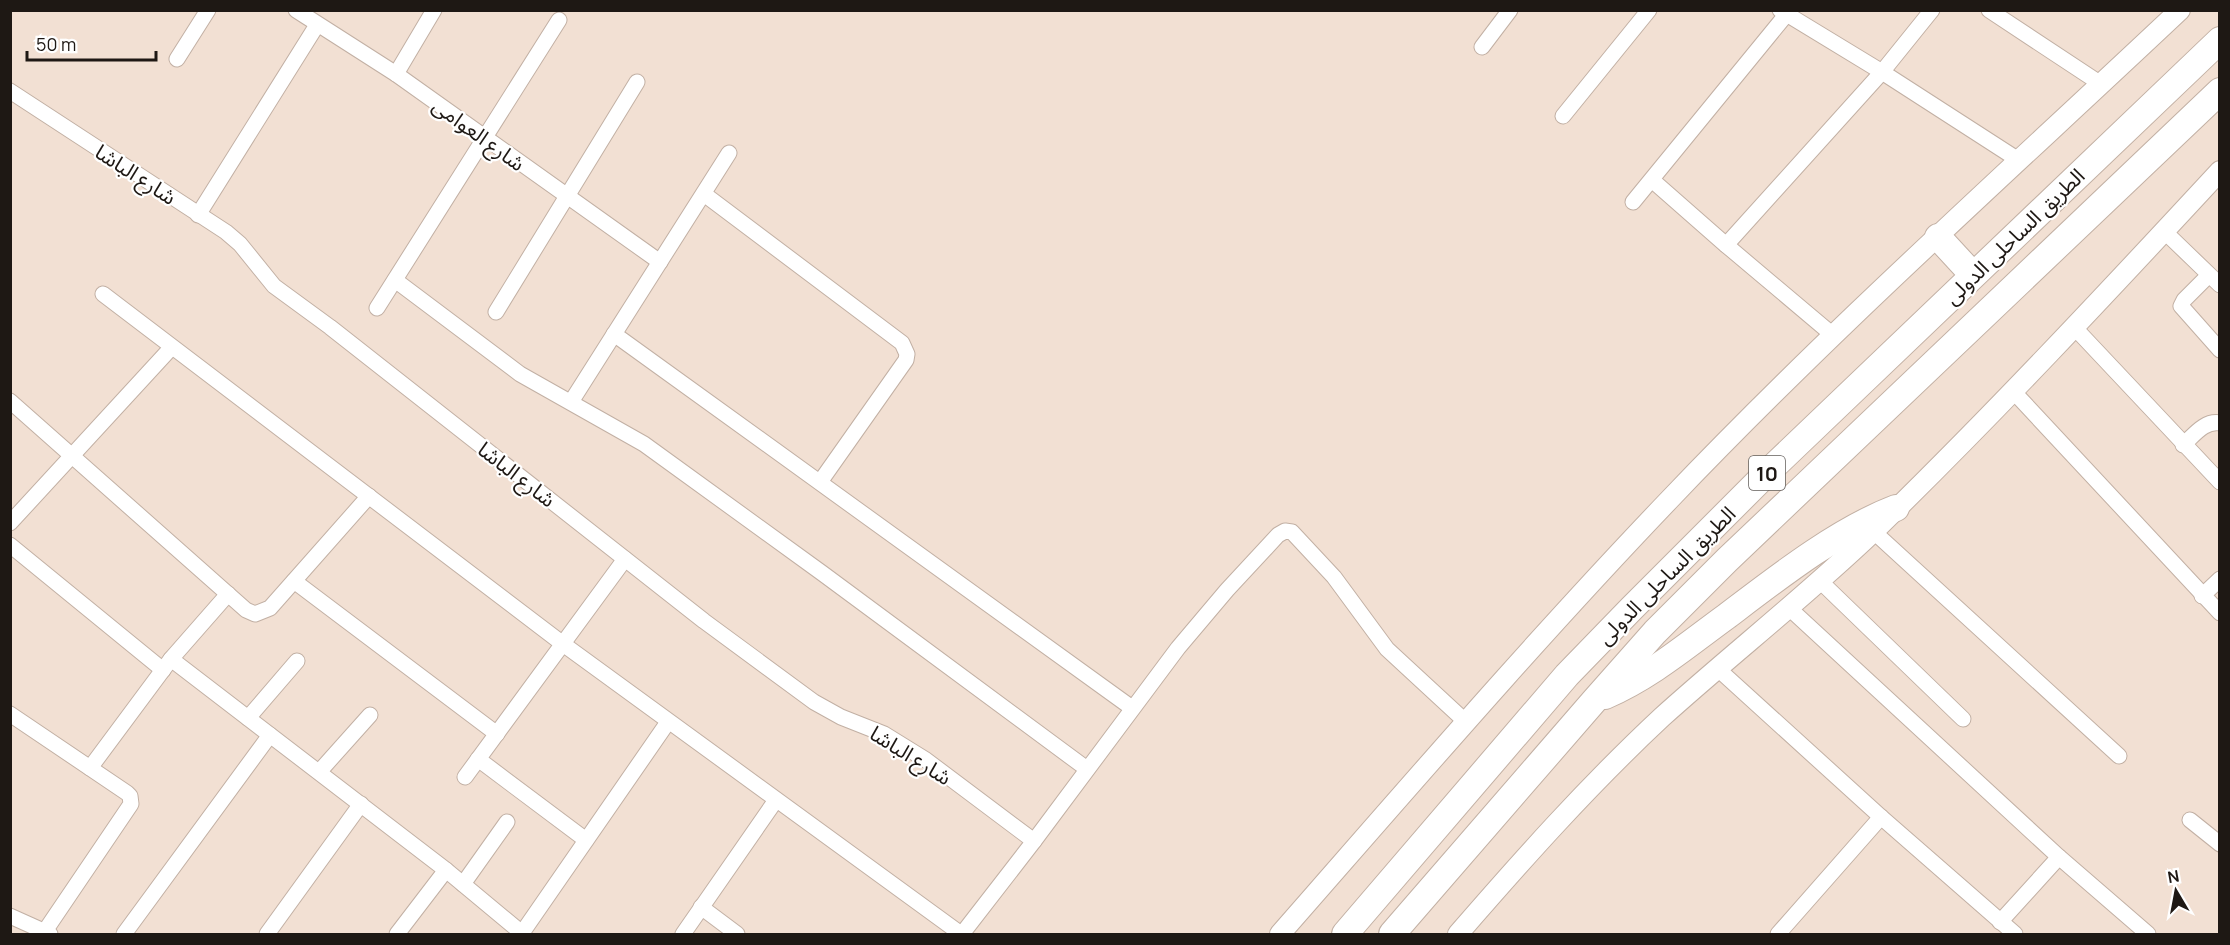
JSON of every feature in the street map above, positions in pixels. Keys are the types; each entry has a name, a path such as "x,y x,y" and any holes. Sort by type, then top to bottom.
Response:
{"highway":[{"name":"الطريق الساحلى الدولى","path":"1345,934 1575,667 1764,476 2220,40"},
{"name":"الطريق الساحلى الدولى","path":"1392,934 1656,632 1727,560 2220,91"},
{"path":"1938,237 1973,275"},
{"path":"1594,701 1651,672 1830,543 1873,517 1896,508"}],"street":[{"path":"177,58 208,10"},
{"path":"396,74 434,10"},
{"path":"1482,46 1510,10"},
{"path":"1563,116 1649,10"},
{"path":"1726,245 1882,72 1932,10"},
{"path":"1989,10 2101,84"},
{"path":"1280,934 1466,722 1670,499 1834,336 2180,10"},
{"name":"شارع العوامى","path":"298,11 396,74 660,262"},
{"path":"1633,202 1785,12 2020,161"},
{"path":"378,308 559,20"},
{"path":"198,215 317,25"},
{"path":"496,312 637,82"},
{"name":"شارع الباشا","path":"10,91 226,232 240,244 274,286 340,334 704,621 814,702 898,742 926,760 1034,841"},
{"path":"571,402 729,153"},
{"path":"1458,934 1545,834 1595,782 1664,716 1873,531 2074,327 2220,171"},
{"path":"1652,180 1834,336"},
{"path":"704,194 906,349 906,360 820,482"},
{"path":"2164,231 2214,280 2184,300 2181,306 2220,350"},
{"path":"395,280 520,374 644,444 1088,769"},
{"path":"103,294 563,644 962,934 1178,648 1278,535 1286,531 1292,532 1316,556 1387,649 1466,722"},
{"path":"2074,327 2220,482"},
{"path":"614,334 1132,708"},
{"path":"10,523 171,348"},
{"path":"2012,390 2220,613"},
{"path":"10,401 246,610 255,614 270,608 369,496"},
{"path":"2183,445 2204,426 2211,422 2220,423"},
{"path":"1873,531 2118,756"},
{"path":"10,545 167,665 248,718 446,870 523,934 668,722"},
{"path":"465,777 625,559"},
{"path":"2202,596 2220,579"},
{"path":"1819,580 1963,719"},
{"path":"294,581 497,734"},
{"path":"90,768 167,665 228,594"},
{"path":"1788,607 2059,857 2148,934"},
{"path":"248,718 297,661"},
{"path":"1718,669 1881,817 2015,934"},
{"path":"10,714 128,793 131,804 47,933 10,916"},
{"path":"319,772 370,715"},
{"path":"124,934 270,735"},
{"path":"478,759 586,840"},
{"path":"682,934 776,800"},
{"path":"267,934 361,804"},
{"path":"1778,934 1881,817"},
{"path":"2190,820 2220,844"},
{"path":"463,884 507,822"},
{"path":"2000,922 2059,857"},
{"path":"397,934 446,870"},
{"path":"701,907 737,934"}]}
